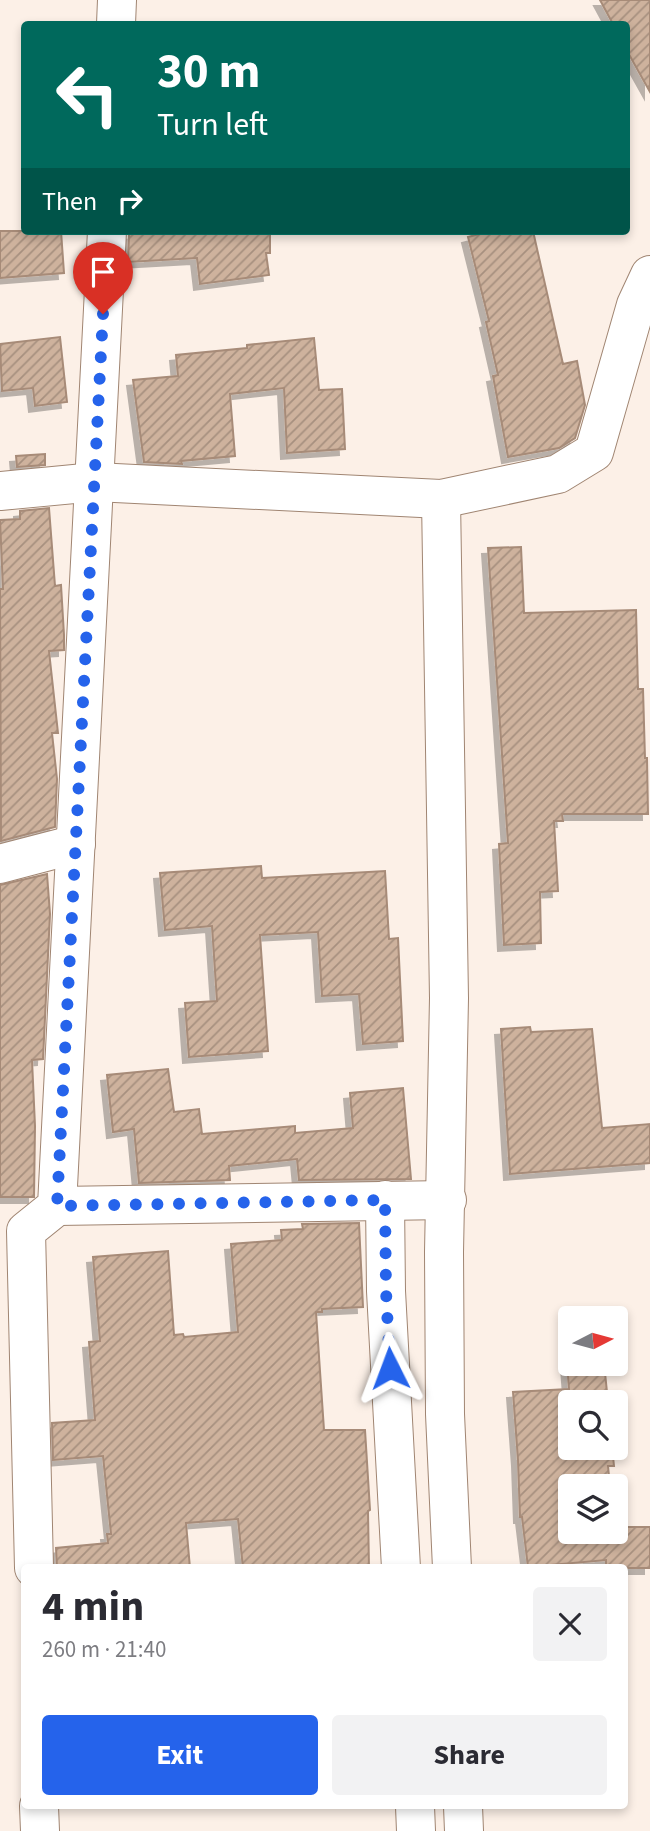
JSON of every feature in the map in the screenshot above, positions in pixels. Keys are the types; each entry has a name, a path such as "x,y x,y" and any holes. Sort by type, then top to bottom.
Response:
{"street":[{"path":"116,21 117,0"},
{"path":"57,1206 107,235"},
{"path":"0,491 95,482 441,499 558,474 594,452 636,305 650,275"},
{"path":"441,499 449,998 444,1252 445,1414 452,1564"},
{"path":"0,864 76,844"},
{"path":"385,1200 386,1291 401,1564"},
{"path":"34,1564 13,1230 57,1206 447,1200"},
{"path":"39,1809 40,1831"},
{"path":"415,1809 416,1831"},
{"path":"463,1809 464,1831"}],"building":[{"path":"600,0 650,0 650,92 630,56 630,21 611,21"},
{"path":"0,231 21,231 21,235 61,235 64,273 0,278"},
{"path":"129,235 270,235 270,253 266,253 269,275 200,284 197,258 128,262"},
{"path":"534,235 563,364 577,361 585,405 575,438 559,448 508,457 493,376 498,375 486,322 489,321 468,237"},
{"path":"60,337 67,402 35,406 33,388 2,391 0,344"},
{"path":"314,338 319,390 342,389 345,449 287,453 284,388 230,394 235,456 181,461 182,464 144,462 133,380 178,376 176,355"},
{"path":"45,454 45,465 17,467 16,456"},
{"path":"49,508 55,586 61,585 64,635 64,650 49,651 58,733 52,733 57,779 55,827 1,841 0,589 3,589 0,520 20,519 20,511"},
{"path":"521,547 524,613 636,610 638,689 643,689 648,814 562,814 563,821 554,821 558,891 540,892 541,943 504,945 499,844 508,843 488,548"},
{"path":"261,866 262,878 385,871 389,939 398,938 403,1041 363,1044 359,994 322,996 318,932 260,935 268,1051 189,1057 185,1003 217,1001 212,926 165,930 160,873"},
{"path":"47,874 50,914 43,1059 32,1060 34,1197 0,1197 0,885"},
{"path":"530,1027 531,1032 592,1029 602,1128 650,1124 650,1163 510,1174 501,1029"},
{"path":"168,1069 174,1112 199,1109 202,1134 295,1126 295,1133 353,1128 350,1093 403,1088 411,1179 299,1180 297,1159 229,1166 230,1180 139,1183 134,1129 113,1132 107,1075"},
{"path":"359,1223 363,1307 322,1309 322,1312 316,1312 324,1430 365,1430 370,1510 369,1564 243,1564 238,1519 186,1523 190,1564 57,1564 56,1548 108,1543 107,1534 111,1534 103,1456 53,1460 52,1423 95,1420 89,1342 100,1341 93,1257 168,1251 174,1335 183,1334 184,1337 238,1332 231,1244 282,1240 281,1230 303,1229 302,1224"},
{"path":"568,1376 605,1376 607,1390 558,1390 558,1460 613,1460 614,1466 608,1466 609,1474 558,1474 558,1544 628,1544 628,1527 650,1527 650,1568 606,1564 606,1560 528,1564 520,1517 513,1392 569,1389"}],"route":[{"path":"103,314 57,1206 385,1200 390,1368"}]}
